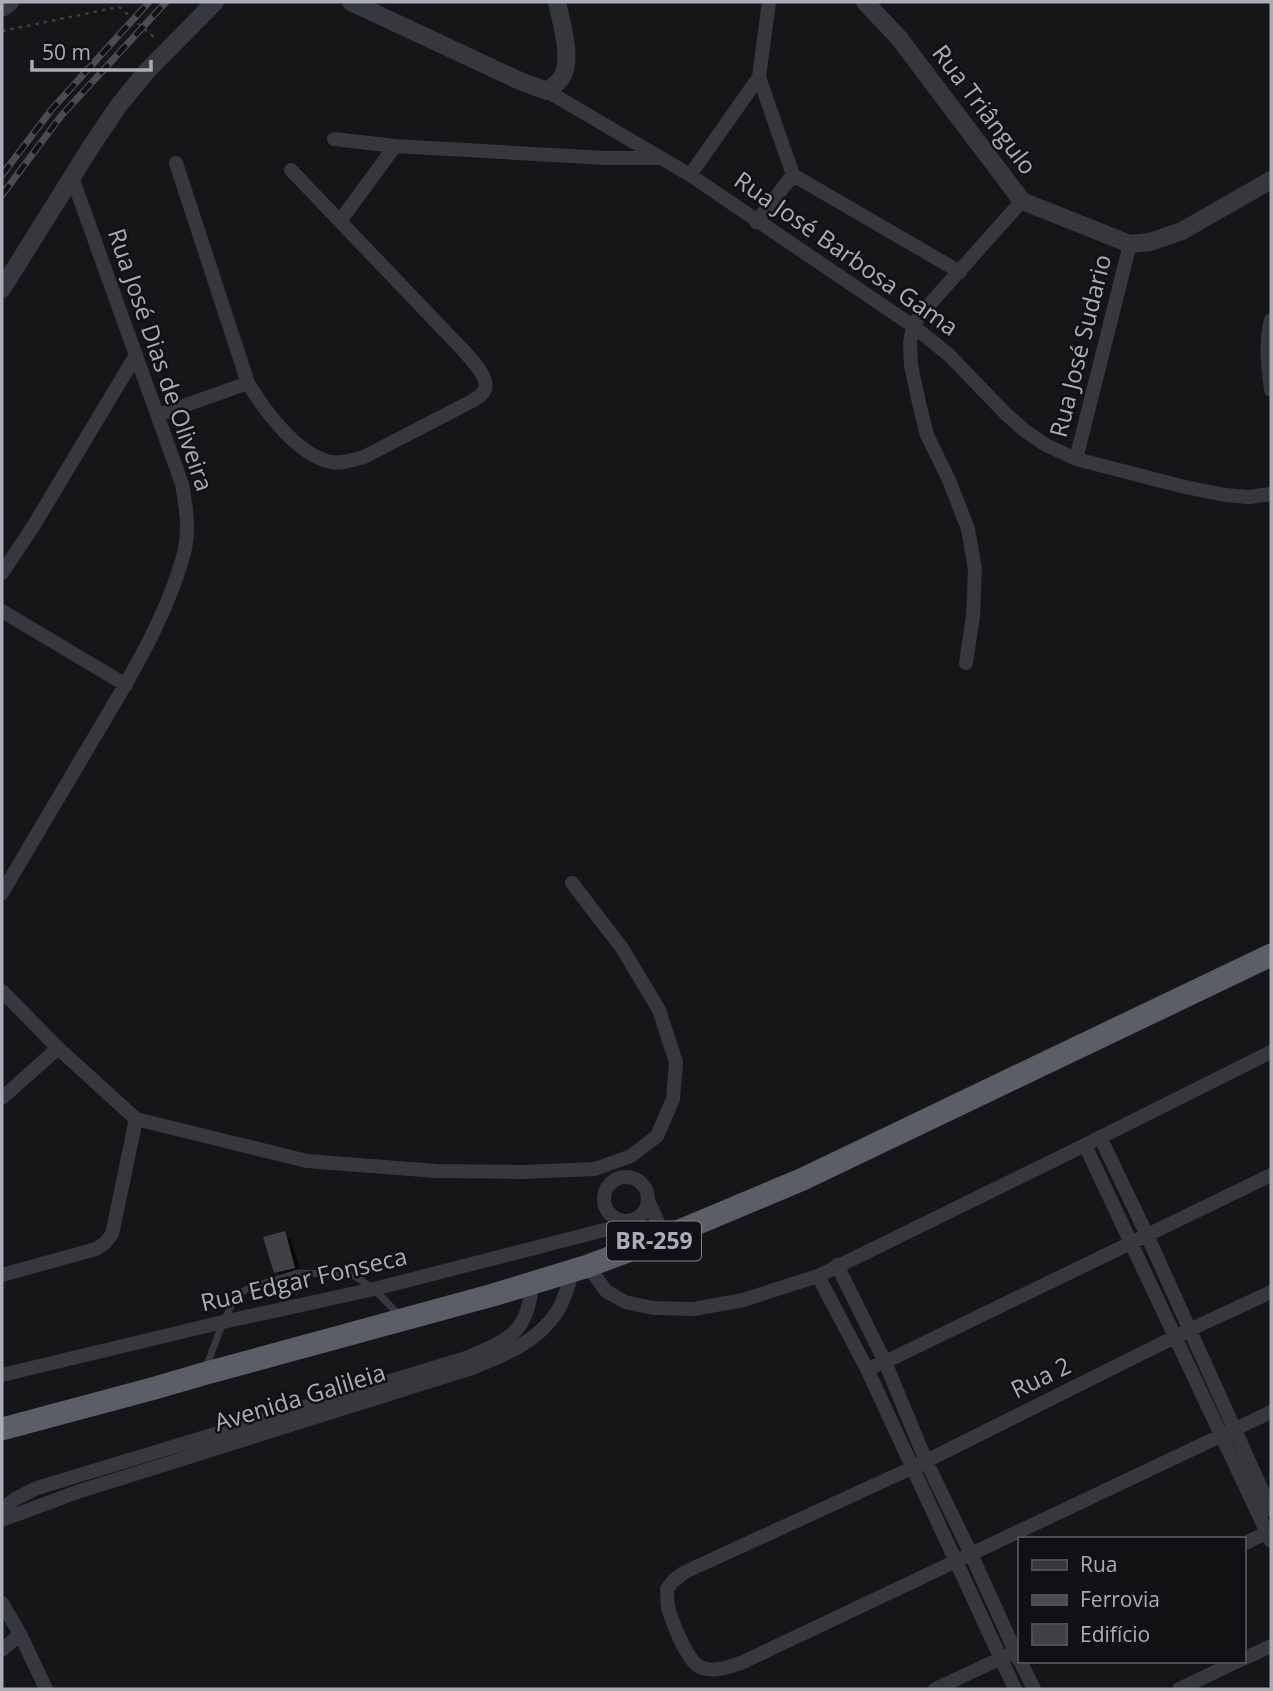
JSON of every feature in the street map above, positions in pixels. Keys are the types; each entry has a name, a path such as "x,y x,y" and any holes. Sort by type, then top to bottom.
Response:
{"highway":[{"name":"BR-259","path":"2,1429 532,1284 665,1237 803,1179 1271,955"}],"street":[{"path":"2,8 10,2"},
{"path":"2,289 119,105 146,72 215,2"},
{"name":"Rua José Barbosa Gama","path":"351,2 547,91 690,175 913,326 949,355 1006,414 1044,443 1076,458 1185,487 1249,497 1271,494"},
{"path":"547,91 563,77 567,62 557,2"},
{"path":"769,2 759,77 793,175 960,272"},
{"name":"Rua Triângulo","path":"865,2 898,38 1022,201 1130,244"},
{"path":"690,175 759,77"},
{"path":"334,139 395,146 579,157 661,158"},
{"path":"340,221 395,146"},
{"path":"176,163 248,383 264,408 288,436 314,455 330,462 345,462 363,457 481,396 485,384 475,364 291,170"},
{"path":"756,222 793,175"},
{"name":"Rua José Dias de Oliveira","path":"2,893 126,685 166,602 186,540 188,516 182,484 72,177"},
{"path":"1130,244 1150,242 1182,231 1271,180"},
{"path":"966,663 974,616 975,569 968,529 949,480 927,435 911,365 910,343 913,326 927,308 1022,201"},
{"name":"Rua José Sudario","path":"1076,458 1130,244"},
{"path":"1271,320 1267,334 1271,390"},
{"path":"2,573 34,525 136,355"},
{"path":"158,415 248,383"},
{"path":"2,611 126,685"},
{"path":"2,991 58,1048 136,1119 307,1161 436,1171 595,1169 631,1156 657,1136 673,1099 676,1062 659,1010 622,948 572,883"},
{"path":"2,1098 58,1048"},
{"path":"581,1268 606,1290 625,1302 653,1308 694,1309 743,1300 818,1276 1271,1052"},
{"path":"2,1275 96,1249 105,1243 112,1234 136,1119"},
{"path":"1100,1137 1189,1330 1270,1535 1245,1543"},
{"path":"1085,1145 1176,1337 1271,1510"},
{"path":"614,1221 638,1218 647,1208 648,1194 631,1156"},
{"path":"595,1169 607,1210 626,1251"},
{"path":"867,1368 885,1362 1271,1175"},
{"path":"604,1195 612,1182 619,1178 641,1182"},
{"path":"648,1201 665,1237"},
{"name":"Rua Edgar Fonseca","path":"2,1375 373,1289 614,1221"},
{"path":"837,1265 885,1362 956,1562 1015,1689"},
{"name":"Avenida Galileia","path":"2,1520 77,1492 504,1356 526,1344 543,1329 559,1310 581,1268"},
{"path":"818,1276 919,1464 971,1554 1018,1656 1001,1658 936,1689"},
{"path":"2,1509 37,1488 466,1358 513,1334 525,1319 531,1300 532,1284"},
{"name":"Rua 2","path":"956,1562 772,1650 718,1670 702,1668 691,1660 668,1609 667,1589 685,1572 919,1464 1271,1292"},
{"path":"956,1562 1271,1412"},
{"path":"2,1603 47,1689"},
{"path":"2,1650 20,1634"},
{"path":"1245,1658 1271,1646"},
{"path":"1021,1663 1034,1689"},
{"path":"1179,1689 1234,1663"}],"lane":[{"path":"203,1374 223,1322 237,1295 247,1289 297,1273 353,1275 373,1289 403,1320"}],"path":[{"path":"2,31 119,7 155,38 146,48"}],"building":[{"path":"285,1231 295,1268 274,1273 263,1237"}],"railway":[{"path":"2,175 52,109 149,2"},
{"path":"2,195 61,116 166,2"}]}
